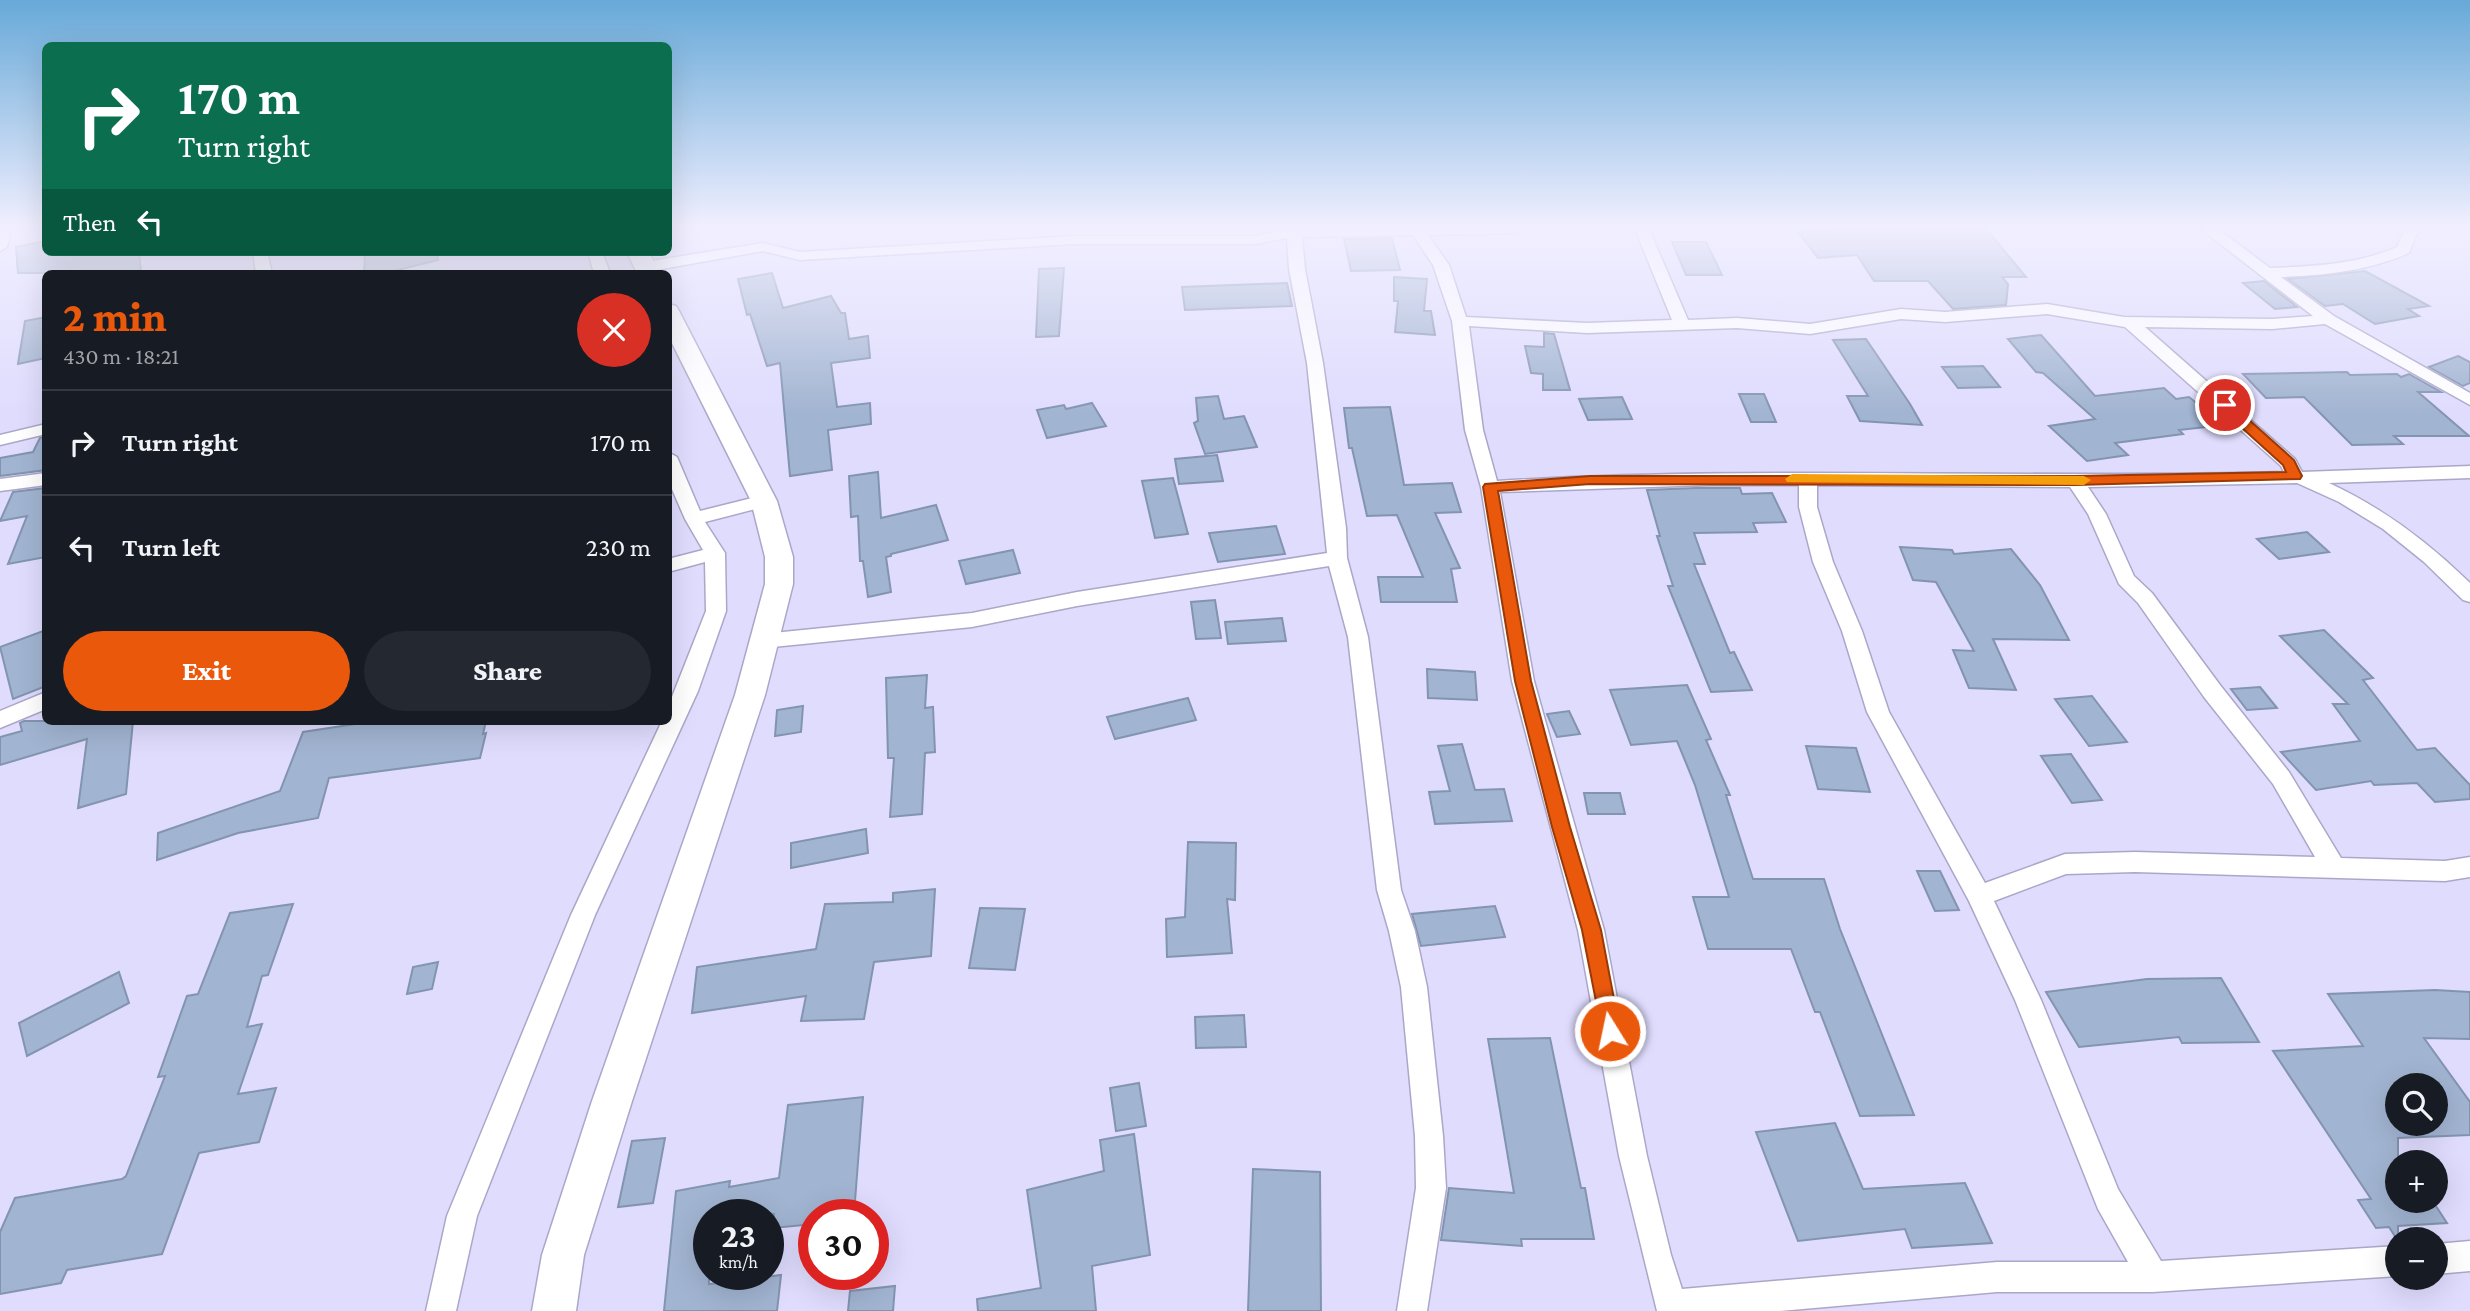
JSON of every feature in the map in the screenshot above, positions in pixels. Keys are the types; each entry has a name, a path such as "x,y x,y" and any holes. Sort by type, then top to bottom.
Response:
{"street":[{"path":"1301,290 1315,363 1336,528 1337,558 1358,637 1389,890 1402,931 1414,987 1419,1057 1430,1136 1431,1188 1412,1311"},
{"path":"1450,290 1460,321 1474,430 1490,487 1523,681 1591,930 1633,1156 1656,1255 1672,1308 1997,1277 2153,1277 2385,1262"},
{"path":"1667,290 1681,323"},
{"path":"2291,290 2328,319 2470,400"},
{"path":"1460,321 1587,328 1737,323 1810,329 1901,314 1957,316 2047,309 2129,323 2272,324 2328,319"},
{"path":"554,1311 563,1255 612,1101 750,695 779,584 779,557 764,501 672,319"},
{"path":"2129,323 2191,374 2289,463 2295,476 2358,502 2387,520 2470,595"},
{"path":"0,440 42,430"},
{"path":"672,467 694,519 715,553 716,611 691,679 672,721"},
{"path":"1490,487 1590,480 2075,481 2347,477 2470,471"},
{"path":"2347,477 2358,502"},
{"path":"1808,479 1808,507 1823,562 1852,631 1878,712 1979,896 2028,1000 2108,1199 2153,1277"},
{"path":"0,485 42,480"},
{"path":"2075,481 2097,514 2126,579 2145,598 2281,778 2333,866"},
{"path":"694,519 764,501"},
{"path":"672,565 715,553"},
{"path":"763,641 972,620 1077,599 1337,558"},
{"path":"0,720 42,702"},
{"path":"441,1311 462,1216 583,915 670,725"},
{"path":"1979,896 2065,864 2136,862 2445,871 2470,867"},
{"path":"2448,1258 2470,1256"}],"building":[{"path":"741,290 777,290 783,308 831,296 841,313 845,313 849,339 868,336 870,358 831,363 837,407 870,403 871,424 828,430 832,470 790,476 780,363 767,366 750,314 747,315"},
{"path":"1038,290 1062,290 1059,336 1036,337"},
{"path":"1182,290 1289,290 1292,306 1185,310"},
{"path":"1394,290 1426,290 1424,311 1431,311 1435,335 1395,332 1398,301 1394,301"},
{"path":"1936,290 2007,290 2006,305 1953,309"},
{"path":"2252,290 2276,290 2297,307 2275,309"},
{"path":"2303,290 2400,290 2429,306 2408,309 2419,316 2375,324 2343,304 2325,306"},
{"path":"42,318 42,359 18,364 25,321"},
{"path":"1544,333 1554,334 1570,390 1543,390 1543,374 1531,373 1525,346 1544,347"},
{"path":"2041,335 2095,396 2164,388 2176,399 2189,397 2224,425 2179,430 2183,434 2115,443 2128,455 2087,461 2049,426 2095,419 2043,373 2036,372 2008,339"},
{"path":"1866,339 1922,425 1860,421 1847,396 1868,396 1833,340"},
{"path":"2458,356 2470,362 2470,383 2463,386 2429,367"},
{"path":"1983,366 2000,387 1958,388 1942,367"},
{"path":"2347,372 2350,375 2397,374 2401,377 2409,374 2441,392 2418,392 2469,436 2394,436 2403,444 2352,445 2304,397 2266,398 2243,374"},
{"path":"1739,394 1764,394 1776,422 1751,422"},
{"path":"1218,396 1224,419 1244,416 1257,447 1205,454 1194,423 1198,421 1196,398"},
{"path":"1622,397 1632,419 1588,420 1579,399"},
{"path":"1092,403 1106,426 1047,438 1037,410 1064,405 1066,409"},
{"path":"1390,407 1404,485 1452,483 1461,512 1435,513 1460,568 1451,569 1457,602 1381,602 1378,577 1423,577 1397,515 1367,516 1352,448 1349,448 1344,408"},
{"path":"40,438 42,471 0,476 0,458 33,452"},
{"path":"1217,455 1223,481 1179,484 1175,459"},
{"path":"878,472 881,518 936,505 948,540 886,557 891,592 868,597 863,561 860,561 858,516 851,517 849,476"},
{"path":"1173,478 1188,534 1155,538 1142,481"},
{"path":"42,488 42,558 8,564 27,516 0,521 13,492"},
{"path":"1740,488 1742,494 1772,493 1786,522 1753,523 1757,532 1694,533 1705,564 1694,564 1730,653 1734,652 1752,690 1711,692 1668,586 1673,586 1657,536 1660,536 1647,490"},
{"path":"1276,526 1285,554 1218,562 1209,533"},
{"path":"2307,532 2329,552 2279,559 2257,539"},
{"path":"1900,547 1952,550 1954,554 2011,549 2040,585 2069,640 1993,639 2016,690 1969,688 1953,650 1974,651 1936,582 1913,580"},
{"path":"1013,550 1020,573 966,584 959,561"},
{"path":"1215,600 1221,638 1196,639 1191,602"},
{"path":"1282,618 1286,641 1228,644 1225,622"},
{"path":"2324,630 2373,678 2363,680 2417,750 2435,748 2470,785 2470,799 2435,802 2417,783 2374,785 2371,781 2316,790 2281,752 2360,741 2333,704 2348,704 2280,636"},
{"path":"42,631 42,688 13,699 0,647"},
{"path":"1427,669 1475,672 1477,700 1428,698"},
{"path":"927,675 925,708 933,707 935,752 925,753 922,814 890,817 894,758 888,758 886,678"},
{"path":"1687,685 1711,739 1706,740 1730,795 1726,795 1753,879 1824,879 1840,929 1914,1115 1860,1116 1820,1012 1815,1012 1791,949 1708,949 1693,897 1729,897 1695,785 1677,741 1631,745 1610,690"},
{"path":"2260,687 2277,708 2247,710 2231,689"},
{"path":"2092,696 2127,742 2089,746 2055,699"},
{"path":"1188,698 1196,720 1115,739 1107,717"},
{"path":"803,706 801,732 775,736 777,710"},
{"path":"1569,711 1580,734 1557,737 1547,714"},
{"path":"42,721 42,725 133,725 126,794 78,808 87,739 0,765 0,737 22,731 20,723"},
{"path":"349,725 485,725 483,734 486,733 480,758 329,778 318,818 238,833 157,860 158,833 280,791 303,732"},
{"path":"1462,744 1475,790 1504,789 1512,821 1435,824 1429,792 1450,791 1438,746"},
{"path":"1806,746 1856,748 1870,792 1818,789"},
{"path":"2071,754 2102,800 2072,803 2041,756"},
{"path":"1584,793 1620,793 1625,814 1588,814"},
{"path":"866,829 868,853 791,868 791,843"},
{"path":"1188,842 1236,843 1235,900 1227,899 1232,953 1167,957 1166,919 1185,917"},
{"path":"1917,871 1940,871 1959,910 1935,911"},
{"path":"935,889 931,956 874,962 864,1019 801,1021 806,996 692,1013 697,967 816,949 825,904 893,902 893,893"},
{"path":"293,904 268,975 262,976 247,1027 262,1024 238,1094 276,1088 259,1142 199,1153 162,1254 67,1270 61,1283 0,1294 0,1232 15,1198 122,1179 126,1176 165,1076 158,1077 187,996 198,994 230,913"},
{"path":"1495,906 1505,937 1421,946 1412,914"},
{"path":"980,908 1025,909 1015,970 969,968"},
{"path":"438,962 432,989 407,994 413,967"},
{"path":"119,972 129,1003 27,1056 19,1023"},
{"path":"2221,978 2259,1042 2182,1043 2179,1037 2079,1047 2046,992 2147,979"},
{"path":"2435,990 2470,992 2470,1039 2424,1038 2470,1102 2470,1135 2448,1136 2448,1073 2385,1073 2385,1136 2446,1136 2398,1138 2398,1150 2385,1150 2385,1213 2440,1213 2447,1223 2376,1228 2358,1200 2371,1199 2273,1051 2363,1046 2328,994"},
{"path":"1244,1015 1246,1047 1196,1048 1195,1017"},
{"path":"1550,1038 1581,1188 1585,1188 1594,1239 1521,1239 1522,1246 1441,1240 1449,1188 1514,1193 1488,1039"},
{"path":"1139,1083 1146,1126 1116,1131 1110,1088"},
{"path":"863,1097 855,1199 798,1199 798,1226 784,1227 784,1199 693,1199 693,1290 779,1290 777,1311 664,1311 676,1191 730,1181 729,1187 779,1178 788,1105"},
{"path":"1835,1123 1863,1189 1965,1183 1992,1243 1912,1248 1905,1229 1798,1241 1756,1132"},
{"path":"1134,1134 1150,1255 1092,1266 1096,1311 978,1311 977,1299 1041,1288 1027,1190 1104,1171 1100,1140"},
{"path":"665,1138 653,1203 618,1207 632,1141"},
{"path":"1253,1169 1320,1172 1321,1311 1248,1311"},
{"path":"895,1286 893,1311 848,1311 850,1291 889,1290 889,1287"}],"slow traffic":[{"path":"1792,479 2084,480"}],"route":[{"path":"1610,1031 1591,930 1523,681 1490,487 1590,480 2075,481 2295,476 2289,463 2225,405"}]}
